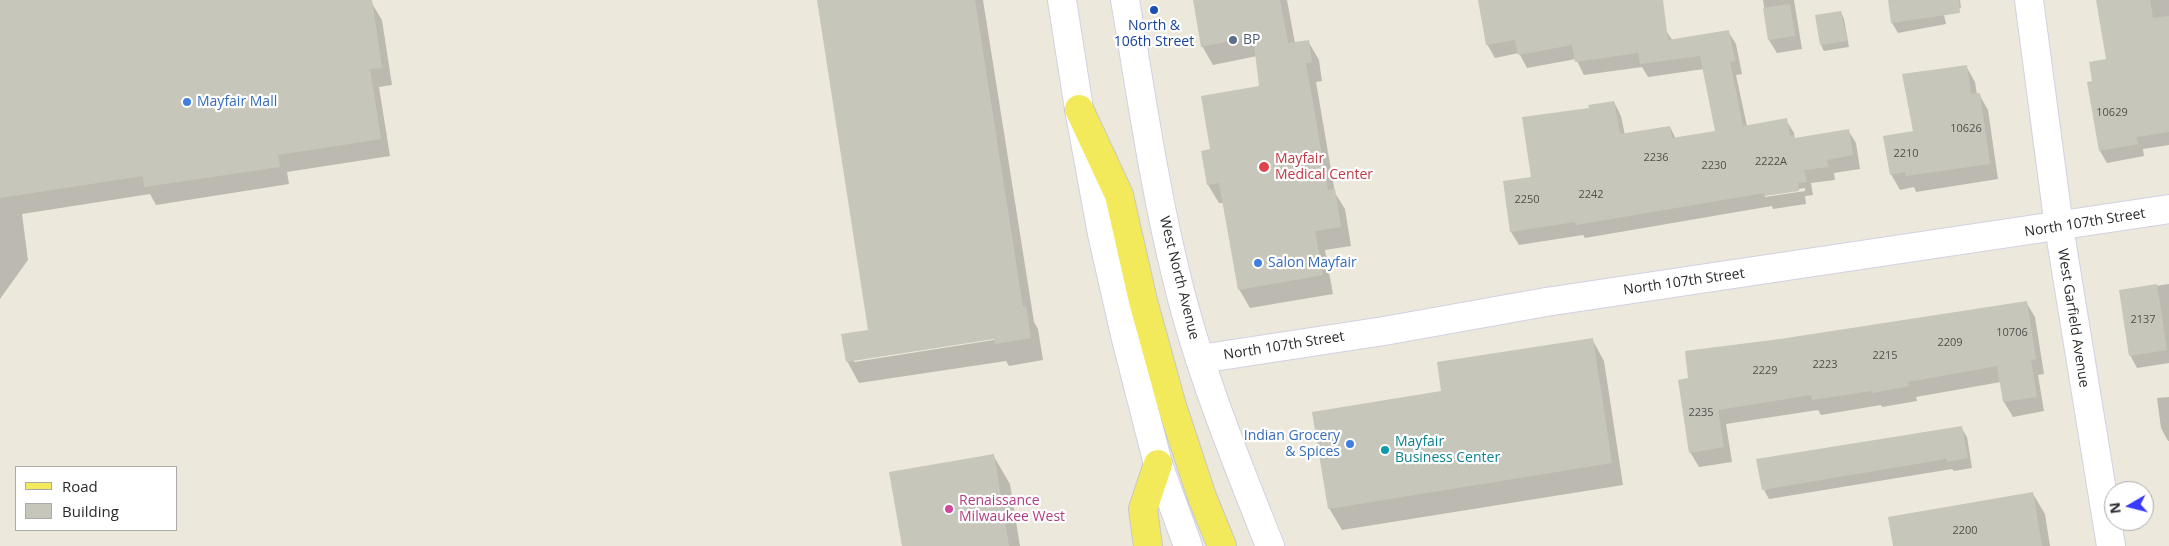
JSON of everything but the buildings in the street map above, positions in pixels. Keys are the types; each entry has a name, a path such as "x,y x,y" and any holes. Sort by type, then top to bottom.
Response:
{"main road":[{"path":"1079,109 1119,195 1143,301 1172,406 1202,497 1222,546"},
{"path":"1148,546 1143,509 1158,464"}],"street":[{"path":"1062,0 1079,109 1102,234 1125,335 1158,464 1188,546"},
{"name":"West North Avenue","path":"1125,0 1157,189 1177,279 1200,359 1232,450 1270,546"},
{"name":"West Garfield Avenue","path":"2029,0 2059,227 2111,546"},
{"name":"North 107th Street","path":"1200,359 1384,332 1546,302 2059,227 2169,209"}],"place":[{"name":"North & 106th Street","path":"1154,10"},
{"name":"BP","path":"1233,40"},
{"name":"Mayfair Mall","path":"187,102"},
{"name":"Mayfair Medical Center","path":"1264,167"},
{"name":"Salon Mayfair","path":"1258,263"},
{"name":"Indian Grocery & Spices","path":"1350,444"},
{"name":"Mayfair Business Center","path":"1385,450"},
{"name":"Renaissance Milwaukee West","path":"949,509"}]}
